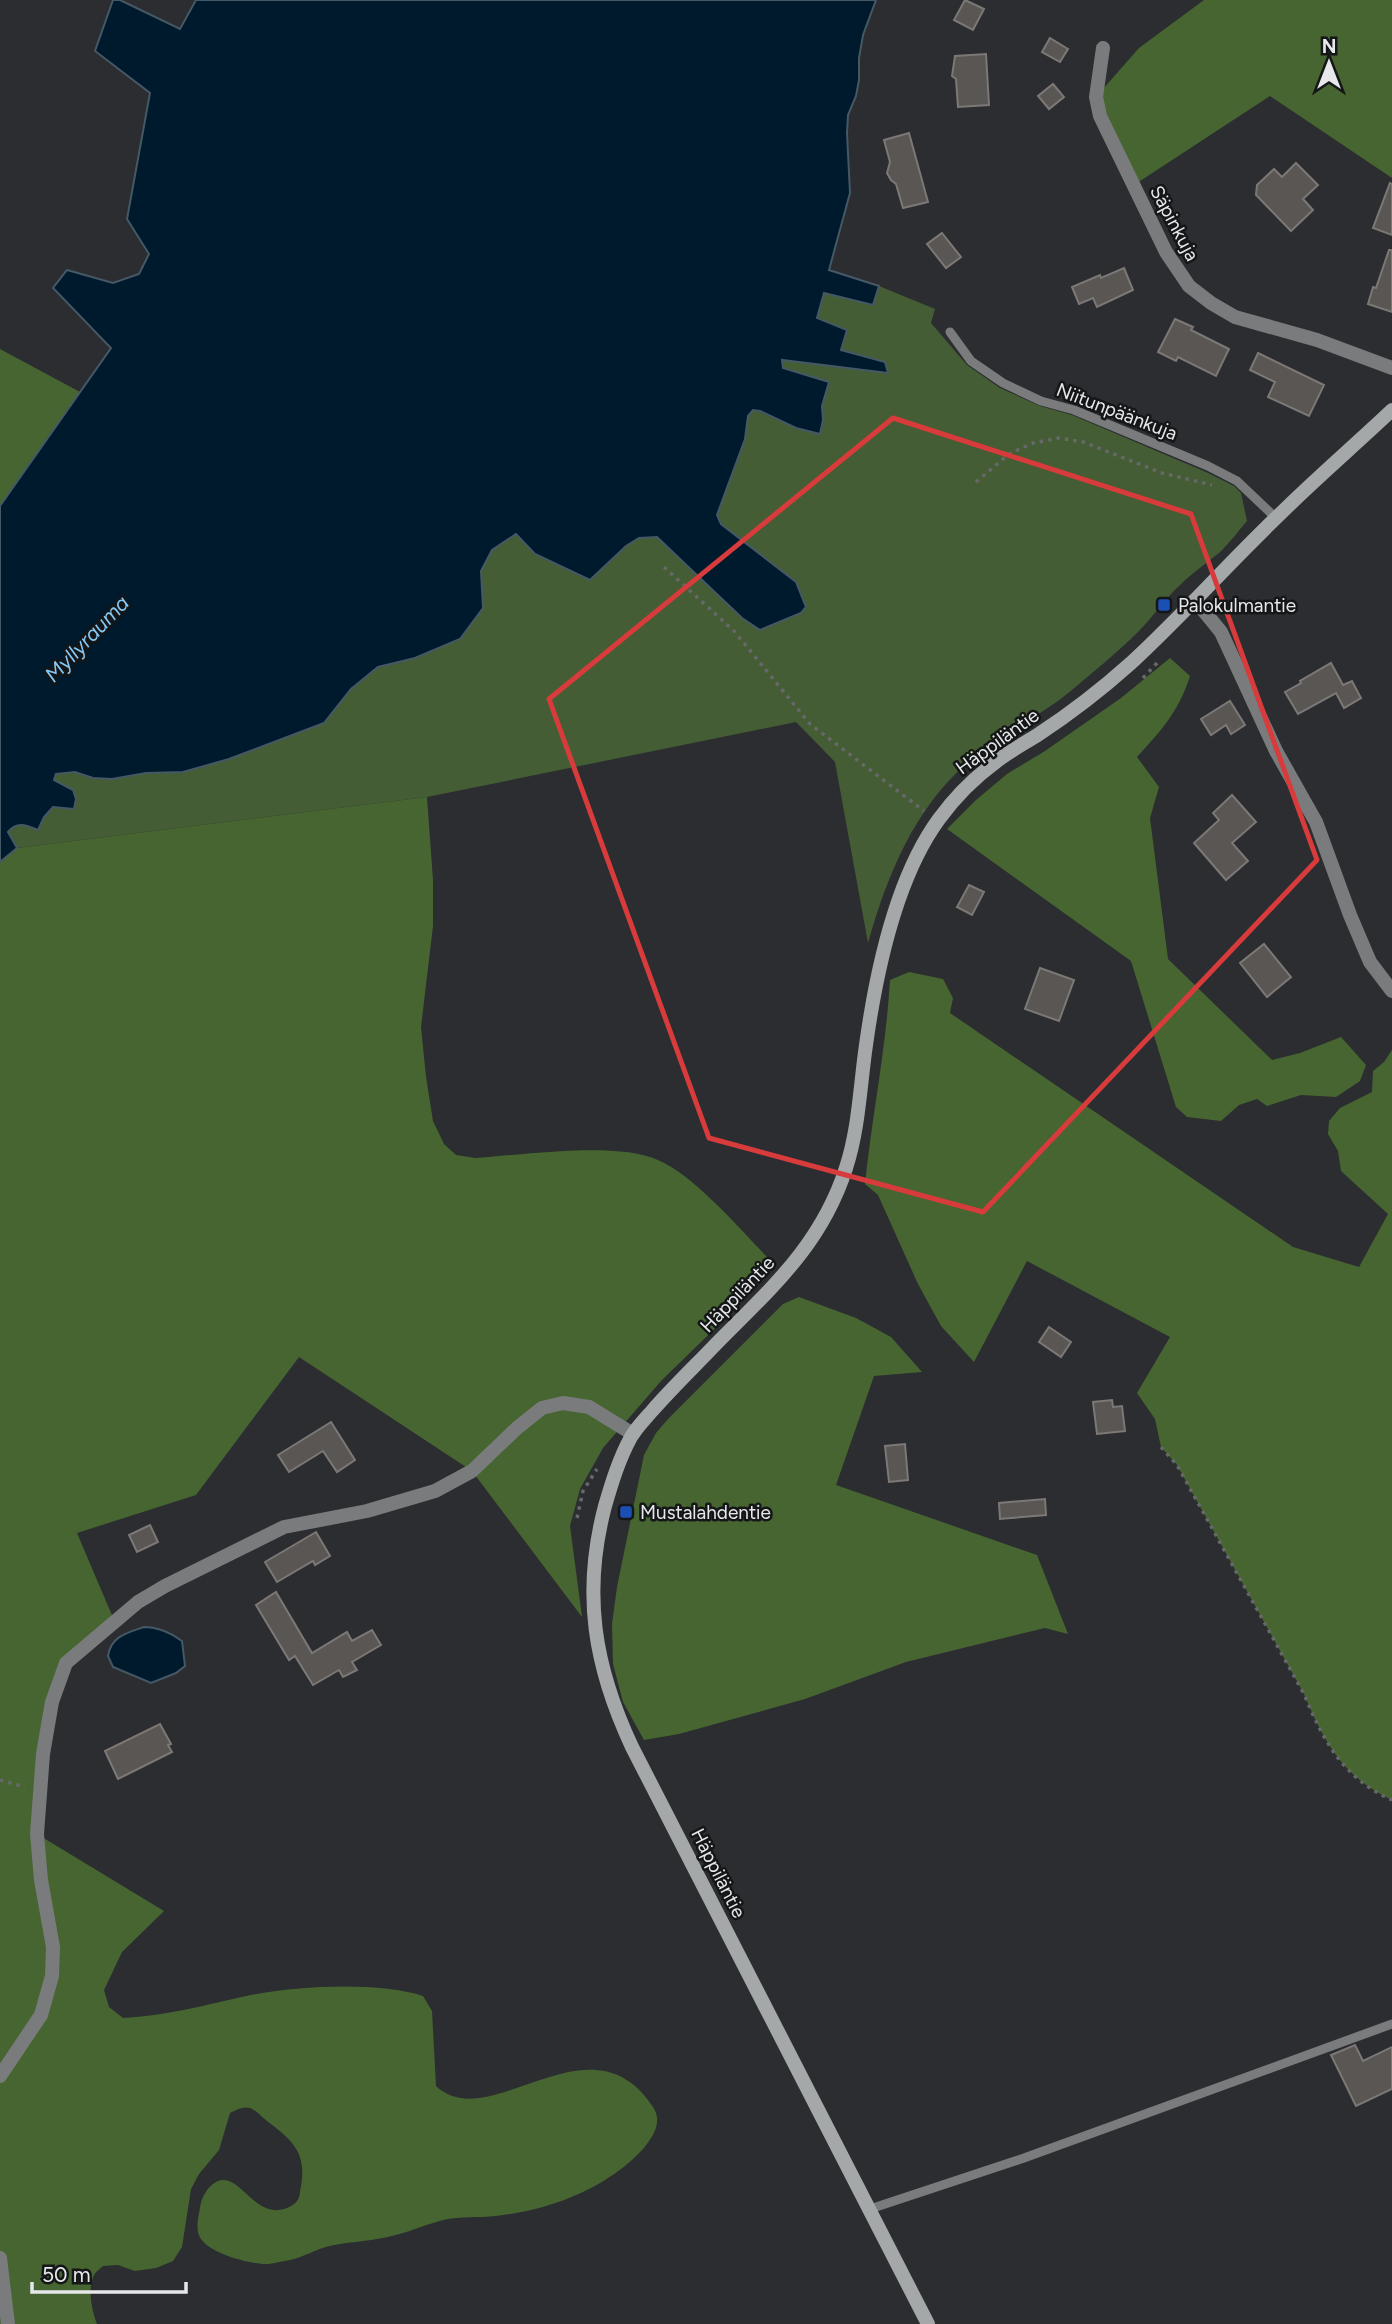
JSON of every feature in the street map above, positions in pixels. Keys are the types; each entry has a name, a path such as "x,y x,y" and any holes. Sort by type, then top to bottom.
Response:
{"street":[{"name":"Säpinkuja","path":"1103,47 1096,97 1100,116 1166,251 1189,286 1235,317 1317,340 1392,368"},
{"name":"Häppiläntie","path":"928,2324 613,1706 601,1664 594,1619 592,1574 601,1522 614,1473 633,1434 705,1355 785,1275 808,1247 829,1208 846,1169 857,1124 866,1043 897,902 937,821 964,788 997,761 1036,737 1108,682 1276,518 1392,410"},
{"path":"1195,600 1221,632 1276,751 1316,822 1370,962 1392,991"},
{"path":"0,2076 41,2015 52,1976 53,1947 41,1880 37,1834 43,1754 52,1702 66,1663 114,1620 156,1591 284,1527 367,1511 435,1491 472,1471 542,1408 563,1403 589,1407 633,1434"},
{"path":"0,2258 8,2324"}],"lane":[{"name":"Niitunpäänkuja","path":"950,332 971,360 1003,383 1041,401 1074,410 1209,466 1237,481 1276,518"},
{"path":"870,2209 1024,2158 1392,2024"}],"path":[{"path":"976,482 1009,454 1033,443 1059,438 1083,442 1162,473 1201,484 1245,489"},
{"path":"664,567 734,631 810,723 937,821"},
{"path":"1161,1447 1177,1465 1304,1694 1320,1732 1342,1765 1371,1791 1392,1800"},
{"path":"0,1780 16,1786 41,1789"}],"highlighted area":[{"path":"893,418 1191,514 1317,860 983,1212 709,1138 549,699"}],"green space":[{"path":"1204,0 1392,0 1392,178 1270,96 1134,185 1096,97 1139,48"},
{"path":"879,286 935,309 931,323 967,365 1000,388 1040,406 1072,415 1234,486 1241,493 1247,521 1223,549 1178,587 1139,631 1113,655 1057,701 987,747 943,787 911,834 898,860 886,887 868,943 835,762 796,722 427,797 17,848 8,832 22,825 38,830 53,807 53,780 56,774 75,772 93,778 112,779 146,773 324,723 351,689 378,667 415,658 483,608 481,571 492,549 517,534 535,554 590,580 626,546 639,538 657,537 742,618 796,582 721,524 717,515 745,439 748,416 753,409 796,428 820,433 822,406 783,368 782,360 887,373 884,362 840,350 817,318 824,293 873,305"},
{"path":"0,349 80,392 0,506"},
{"path":"1170,658 1190,676 1168,720 1137,757 1159,787 1150,818 1168,959 1272,1060 1300,1053 1341,1037 1366,1065 1360,1081 1336,1097 1301,1095 1267,1106 1257,1099 1239,1105 1221,1121 1187,1117 1176,1107 1131,961 947,829 1007,774 1121,698"},
{"path":"427,797 433,880 433,926 421,1027 433,1121 444,1144 456,1155 475,1158 594,1150 640,1154 658,1160 704,1192 774,1264 746,1298 661,1381 603,1448 580,1489 570,1526 582,1617 472,1471 299,1357 196,1495 77,1533 114,1620 66,1663 52,1702 37,1834 164,1911 122,1952 104,1990 109,2007 123,2018 170,2013 287,1990 360,1987 404,1991 423,1996 432,2011 436,2086 458,2098 484,2097 571,2072 600,2070 628,2081 653,2107 657,2118 656,2129 643,2149 612,2176 556,2203 516,2213 443,2220 394,2236 325,2247 290,2260 262,2264 213,2249 201,2239 198,2232 202,2200 207,2190 216,2182 232,2182 255,2201 273,2210 289,2207 299,2198 302,2164 296,2148 284,2134 254,2110 240,2109 230,2113 219,2150 199,2174 191,2189 182,2247 173,2261 156,2268 135,2271 118,2265 103,2266 94,2275 91,2287 97,2324 0,2324 0,862 17,848"},
{"path":"909,972 943,979 953,998 950,1013 1293,1247 1359,1267 1388,1214 1341,1171 1338,1151 1328,1134 1329,1121 1340,1108 1372,1092 1373,1071 1384,1062 1392,1050 1392,1800 1360,1780 1328,1743 1304,1694 1177,1465 1161,1447 1155,1419 1137,1393 1170,1337 1027,1261 974,1362 941,1326 918,1284 878,1195 865,1184 890,980"},
{"path":"799,1297 856,1318 891,1337 922,1372 874,1376 836,1485 1037,1555 1068,1634 1045,1628 906,1662 805,1699 679,1734 644,1740 623,1702 613,1664 612,1624 644,1455 656,1433 668,1419 783,1304"}],"water":[{"name":"Myllyrauma","path":"113,0 120,0 180,29 196,0 876,0 863,35 856,96 848,115 850,193 829,270 879,286 873,305 824,293 817,318 847,330 841,350 885,362 888,373 782,360 783,368 829,382 822,406 820,434 796,428 753,410 748,416 745,439 717,515 721,524 796,582 806,607 801,613 760,630 742,618 657,537 639,538 626,546 590,580 535,554 516,534 492,550 481,571 483,608 460,639 415,658 378,667 351,689 324,723 229,759 183,772 146,773 112,779 93,778 75,772 56,774 54,780 73,790 76,799 74,809 53,807 38,830 22,825 15,826 8,832 17,848 0,862 0,506 111,348 53,288 67,270 113,283 139,274 149,254 127,219 150,93 95,51"},
{"path":"144,1627 164,1631 182,1641 185,1666 176,1673 151,1683 113,1667 108,1656 116,1640"}],"building":[{"path":"965,0 984,9 973,30 954,20"},
{"path":"1050,38 1068,49 1060,62 1042,52"},
{"path":"986,54 989,105 958,107 956,79 952,76 955,56"},
{"path":"1053,84 1064,97 1049,109 1038,96"},
{"path":"909,133 928,202 903,208 896,184 887,173 890,162 884,140"},
{"path":"1296,163 1318,185 1303,199 1313,210 1291,231 1256,195 1257,185 1274,169 1282,177"},
{"path":"1390,183 1392,184 1392,235 1373,228"},
{"path":"942,233 961,257 946,268 927,244"},
{"path":"1389,250 1392,250 1392,312 1368,304"},
{"path":"1124,268 1133,290 1097,307 1093,298 1079,304 1072,287"},
{"path":"1175,319 1229,349 1216,376 1178,357 1176,361 1158,352"},
{"path":"1258,353 1324,385 1309,416 1268,397 1275,382 1250,370"},
{"path":"1331,663 1343,685 1352,681 1361,698 1344,708 1336,693 1298,714 1285,692"},
{"path":"1230,701 1245,725 1231,734 1226,725 1211,735 1201,719"},
{"path":"1232,795 1256,822 1232,843 1248,861 1226,880 1194,843 1219,820 1213,813"},
{"path":"969,885 984,892 972,915 957,907"},
{"path":"1264,944 1291,977 1267,997 1240,963"},
{"path":"1040,968 1074,980 1059,1021 1025,1009"},
{"path":"1049,1327 1071,1342 1061,1357 1039,1342"},
{"path":"1112,1400 1113,1407 1122,1406 1125,1431 1097,1434 1093,1402"},
{"path":"331,1422 355,1460 337,1472 323,1451 289,1472 278,1455"},
{"path":"905,1444 908,1480 889,1482 885,1446"},
{"path":"1045,1499 1046,1515 1000,1519 999,1503"},
{"path":"150,1525 158,1542 137,1552 129,1535"},
{"path":"316,1532 330,1556 315,1565 313,1561 277,1582 265,1562"},
{"path":"276,1592 312,1653 347,1632 352,1641 372,1630 381,1645 352,1662 357,1670 343,1677 339,1670 313,1685 295,1656 289,1660 256,1605"},
{"path":"160,1724 171,1744 168,1745 172,1752 118,1779 105,1751"},
{"path":"1355,2045 1363,2061 1392,2047 1392,2089 1356,2106 1331,2055"}],"place":[{"name":"Palokulmantie","path":"1164,605"},
{"name":"Mustalahdentie","path":"626,1512"}]}
